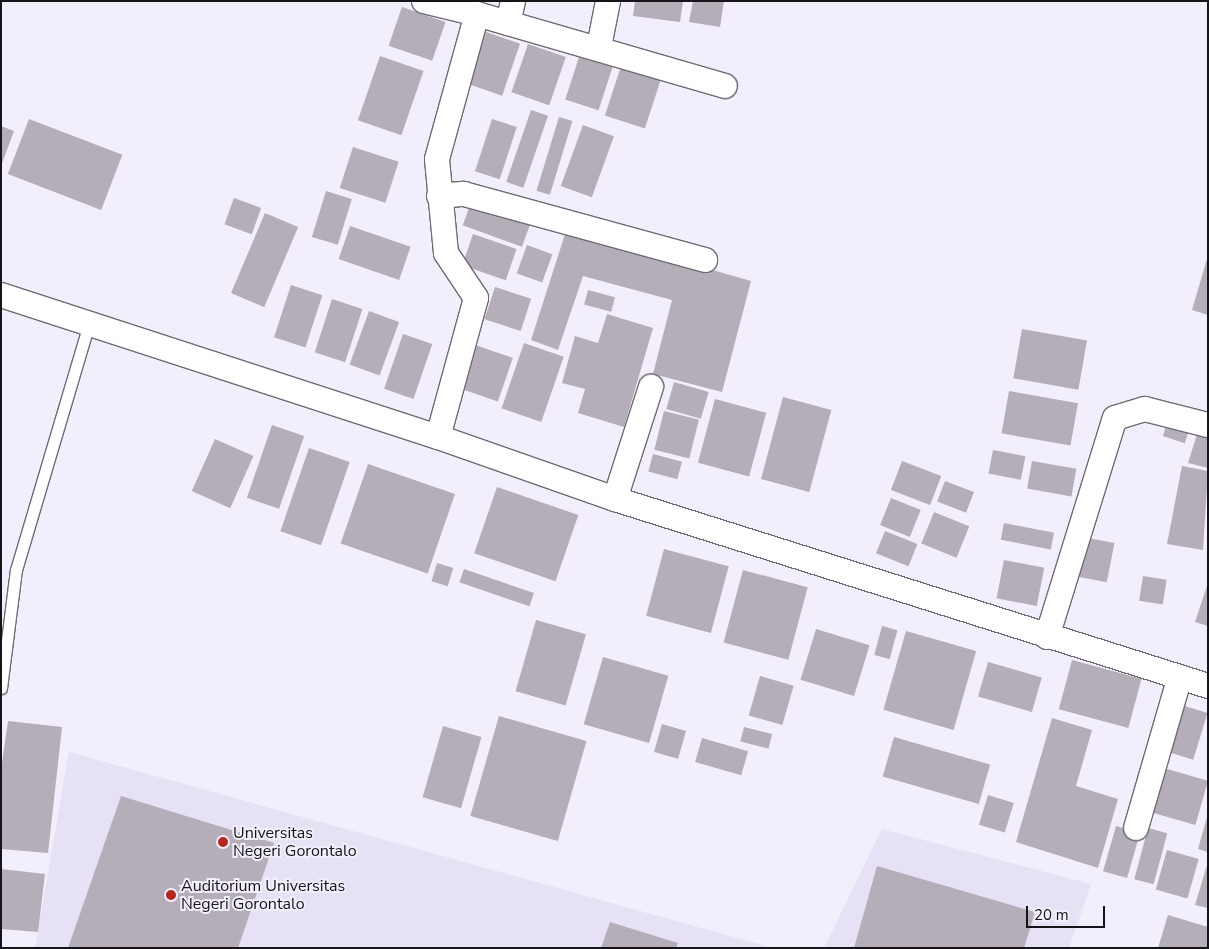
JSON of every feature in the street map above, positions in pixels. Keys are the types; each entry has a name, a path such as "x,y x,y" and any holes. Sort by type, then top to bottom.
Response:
{"street":[{"path":"424,1 477,14 511,12 599,47 725,86"},
{"path":"599,47 608,1"},
{"path":"438,436 476,298 473,288 450,266 439,196 437,159 477,14"},
{"path":"439,196 464,194 705,260"},
{"path":"1,295 438,436 615,499 1047,637 1208,686"},
{"path":"615,499 651,387"},
{"path":"1047,637 1114,418 1145,410 1208,425"},
{"path":"1136,828 1180,677"}],"lane":[{"path":"1,688 16,570 89,324"}],"shaded area":[{"name":"Universitas Negeri Gorontalo","path":"69,752 773,948 35,948"},
{"path":"882,829 1091,884 1069,948 824,948"}],"building":[{"path":"635,1 683,1 680,22 633,16"},
{"path":"693,1 724,1 720,27 689,22"},
{"path":"402,7 445,22 432,61 389,46"},
{"path":"486,32 520,44 502,96 468,84"},
{"path":"528,44 566,57 549,105 511,92"},
{"path":"581,51 614,62 599,110 565,100"},
{"path":"380,56 423,71 401,135 358,120"},
{"path":"621,66 661,79 645,128 605,115"},
{"path":"531,110 548,116 523,188 506,182"},
{"path":"559,117 572,121 550,195 536,191"},
{"path":"29,119 122,155 101,210 8,174"},
{"path":"492,119 517,127 500,179 475,171"},
{"path":"583,125 614,136 592,197 561,186"},
{"path":"1,126 14,131 1,166"},
{"path":"353,147 399,162 385,203 340,188"},
{"path":"326,191 352,199 338,245 312,237"},
{"path":"473,197 532,219 522,247 463,225"},
{"path":"234,198 261,208 252,234 224,224"},
{"path":"265,213 298,227 264,307 231,293"},
{"path":"350,226 411,247 399,280 339,259"},
{"path":"567,228 751,281 722,392 653,374 672,300 583,276 558,350 531,340"},
{"path":"473,234 516,249 506,280 462,265"},
{"path":"527,245 552,254 542,282 517,273"},
{"path":"1208,259 1208,315 1192,310"},
{"path":"291,285 322,295 305,348 274,337"},
{"path":"495,287 531,299 521,331 484,319"},
{"path":"588,290 615,297 611,312 584,304"},
{"path":"332,299 362,309 345,362 315,352"},
{"path":"369,311 399,322 380,376 350,365"},
{"path":"607,314 653,328 624,427 578,413 585,389 562,383 575,336 598,343"},
{"path":"1022,329 1087,340 1078,390 1013,378"},
{"path":"403,334 432,344 413,399 384,389"},
{"path":"524,343 564,357 541,422 502,408"},
{"path":"475,345 513,358 498,402 460,388"},
{"path":"674,382 709,392 701,419 666,409"},
{"path":"1009,391 1078,403 1070,446 1002,433"},
{"path":"783,397 831,410 809,492 761,479"},
{"path":"715,399 766,413 749,476 698,463"},
{"path":"664,411 699,420 689,459 654,450"},
{"path":"1169,417 1191,424 1185,443 1163,436"},
{"path":"272,425 304,436 279,509 247,498"},
{"path":"1199,428 1208,431 1208,468 1188,463"},
{"path":"215,439 253,456 230,508 192,491"},
{"path":"309,448 350,462 321,545 280,531"},
{"path":"993,450 1025,456 1021,480 988,474"},
{"path":"653,454 682,462 677,479 648,471"},
{"path":"902,461 941,476 930,505 891,490"},
{"path":"1032,461 1076,469 1071,496 1027,489"},
{"path":"368,464 455,494 428,573 341,543"},
{"path":"1182,466 1208,471 1203,550 1167,544"},
{"path":"945,481 974,492 966,513 937,502"},
{"path":"497,487 578,515 556,581 474,553"},
{"path":"891,498 921,510 910,537 880,525"},
{"path":"934,512 969,526 956,558 921,544"},
{"path":"1004,523 1054,533 1051,549 1001,540"},
{"path":"885,531 917,544 908,566 876,553"},
{"path":"1083,537 1114,543 1107,582 1075,576"},
{"path":"664,549 729,566 711,633 646,616"},
{"path":"1004,560 1044,568 1037,606 997,598"},
{"path":"437,563 453,568 448,586 431,581"},
{"path":"464,569 534,593 529,606 459,582"},
{"path":"743,570 808,587 788,660 724,642"},
{"path":"1143,576 1167,580 1163,604 1139,601"},
{"path":"1208,583 1208,626 1195,622"},
{"path":"536,620 586,634 566,705 516,691"},
{"path":"882,626 897,630 890,659 874,655"},
{"path":"816,629 870,645 854,696 801,680"},
{"path":"906,631 976,651 954,730 883,710"},
{"path":"603,657 668,676 649,743 584,724"},
{"path":"1072,660 1142,679 1128,728 1059,709"},
{"path":"988,662 1042,677 1032,712 978,697"},
{"path":"760,676 794,686 782,725 749,715"},
{"path":"1175,703 1208,713 1193,760 1161,750"},
{"path":"499,716 586,741 558,841 470,816"},
{"path":"1052,718 1092,730 1076,786 1118,799 1098,868 1016,842"},
{"path":"8,721 62,727 48,853 1,849 1,770"},
{"path":"662,724 686,731 678,759 654,752"},
{"path":"443,726 481,737 461,808 423,797"},
{"path":"744,727 772,734 769,749 740,742"},
{"path":"894,737 990,765 979,804 883,776"},
{"path":"702,738 748,751 741,775 695,762"},
{"path":"1160,767 1208,781 1195,825 1147,811"},
{"path":"988,795 1014,803 1005,833 979,825"},
{"name":"Auditorium Universitas Negeri Gorontalo","path":"121,796 274,843 238,948 68,948"},
{"path":"1208,817 1208,852 1198,849"},
{"path":"1116,826 1140,833 1127,878 1103,871"},
{"path":"1148,828 1167,833 1154,884 1134,879"},
{"path":"1167,850 1199,859 1187,899 1156,889"},
{"path":"1208,862 1208,908 1195,905"},
{"path":"877,866 1035,912 1024,948 854,948"},
{"path":"1,869 45,874 38,932 1,929"},
{"path":"1168,915 1208,927 1208,948 1158,948"},
{"path":"610,922 678,943 676,948 601,948"}],"place":[{"name":"Universitas Negeri Gorontalo","path":"223,842"},
{"name":"Auditorium Universitas Negeri Gorontalo","path":"171,895"}]}
